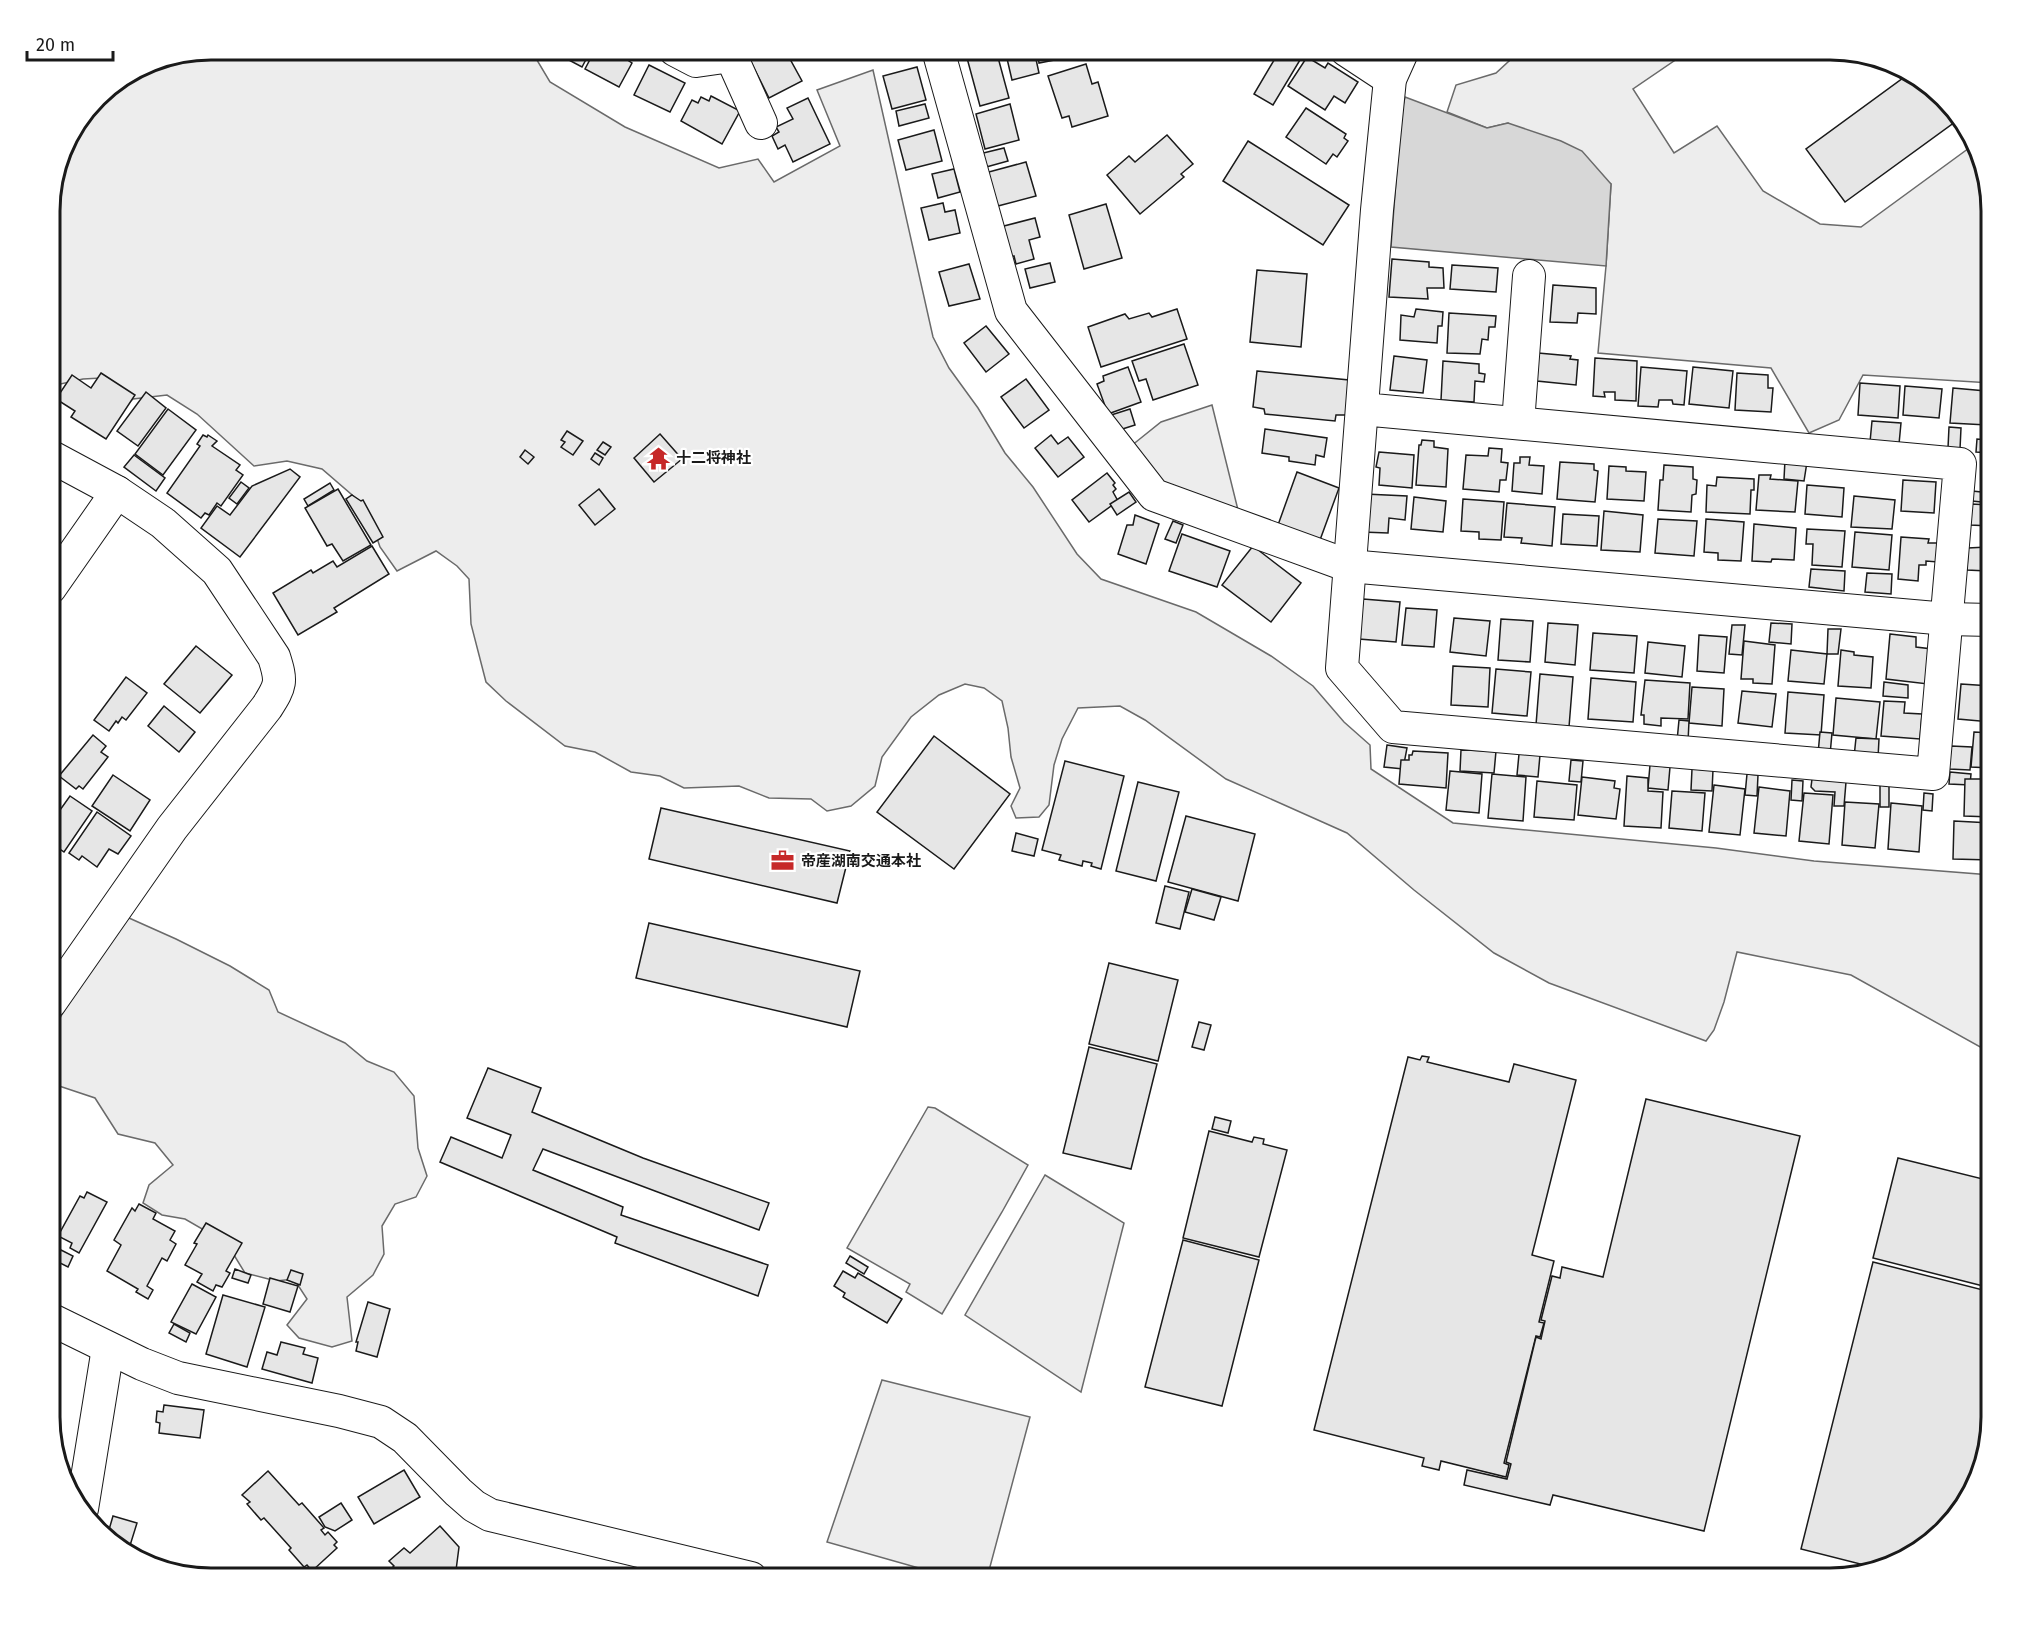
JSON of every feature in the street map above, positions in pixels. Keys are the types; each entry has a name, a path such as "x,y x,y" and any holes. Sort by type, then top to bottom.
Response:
{"street":[{"path":"734,60 761,123"},
{"path":"941,60 1011,311 1154,495 1349,566 1947,619 1981,620"},
{"path":"1361,60 1390,79"},
{"path":"1362,409 1960,464 1933,774 1393,727 1342,668 1377,210 1390,79 1399,60"},
{"path":"1518,423 1529,276"},
{"path":"60,461 117,492 163,523 217,571 274,657 279,671 280,687 267,707 171,828 60,989"},
{"path":"60,574 117,492"},
{"path":"60,1324 108,1348 178,1378 339,1411 381,1422 405,1438 474,1506 490,1515 710,1568"},
{"path":"84,1498 108,1348"}],"shaded area":[{"path":"211,60 537,60 550,82 625,127 719,168 758,159 774,182 840,146 817,90 873,70 933,337 949,368 978,408 1005,453 1033,487 1077,554 1101,579 1196,612 1271,656 1313,686 1344,722 1370,745 1371,769 1453,823 1716,848 1814,861 1981,874 1981,1047 1851,975 1737,952 1724,1002 1714,1030 1706,1041 1549,983 1494,953 1347,833 1226,779 1145,720 1120,706 1078,708 1062,739 1054,765 1049,805 1039,817 1016,818 1011,806 1020,788 1011,757 1002,701 984,688 965,684 939,695 911,717 882,757 875,786 851,806 827,811 811,799 769,798 739,786 684,788 660,776 631,772 595,752 565,746 506,701 486,682 471,624 469,579 457,566 436,551 397,571 380,547 366,507 322,469 287,461 254,466 197,414 167,395 133,399 123,408 101,378 60,384 60,201 65,172 80,135 97,111 127,85 162,68 191,61"},
{"path":"1510,60 1675,60 1633,89 1674,153 1717,126 1763,191 1820,224 1861,227 1968,149 1978,181 1981,201 1981,382 1863,375 1839,420 1809,433 1771,368 1598,353 1611,184 1508,123 1487,128 1447,112 1456,85 1496,73"},
{"path":"1405,97 1487,128 1508,123 1561,141 1582,151 1611,184 1606,266 1391,247 1401,114"},
{"path":"1212,405 1239,514 1166,486 1131,446 1161,422"},
{"path":"129,918 230,966 269,990 278,1012 345,1043 367,1061 394,1072 414,1096 418,1148 427,1176 416,1197 395,1204 382,1226 384,1254 373,1275 347,1297 352,1341 332,1347 299,1338 287,1325 307,1299 294,1279 276,1281 245,1273 234,1255 218,1238 185,1219 162,1215 143,1203 149,1185 173,1165 155,1143 118,1134 95,1098 60,1086 60,1018 79,983 113,935"},
{"path":"928,1107 935,1108 1028,1165 942,1314 906,1292 910,1284 847,1248"},
{"path":"1045,1175 1124,1223 1081,1392 965,1315"},
{"path":"882,1380 1030,1417 990,1568 919,1568 827,1542"}],"building":[{"path":"569,60 586,60 582,67"},
{"path":"590,60 630,60 632,63 619,87 585,69"},
{"path":"750,60 790,60 802,81 769,98"},
{"path":"968,60 999,60 1009,98 980,106"},
{"path":"1007,60 1036,60 1039,73 1012,80"},
{"path":"1039,60 1054,60 1039,63"},
{"path":"1274,60 1300,60 1273,105 1254,94"},
{"path":"1305,60 1312,60 1325,68 1328,63 1358,82 1345,103 1334,96 1325,110 1288,86"},
{"path":"1086,64 1092,84 1098,82 1108,116 1072,127 1069,116 1062,118 1048,76"},
{"path":"649,65 685,83 670,112 634,95"},
{"path":"917,67 926,100 892,109 883,76"},
{"path":"1903,78 1930,97 1953,123 1845,202 1806,149"},
{"path":"711,96 740,111 722,144 681,121 692,100 698,103 701,97 709,101"},
{"path":"808,98 830,144 793,162 785,145 778,149 772,136 779,132 776,127 793,119 787,108"},
{"path":"925,104 929,118 899,126 896,111"},
{"path":"1010,104 1019,140 985,149 976,114"},
{"path":"1306,108 1346,134 1344,138 1348,141 1337,157 1333,154 1326,164 1286,137"},
{"path":"934,130 942,161 906,170 898,140"},
{"path":"1167,135 1193,164 1181,174 1184,177 1140,214 1107,175 1129,156 1135,162"},
{"path":"1248,141 1349,205 1323,245 1223,181"},
{"path":"1004,148 1008,161 979,169 975,155"},
{"path":"1026,162 1036,196 994,207 985,173"},
{"path":"954,169 960,192 938,198 932,174"},
{"path":"943,203 945,212 955,210 960,233 929,240 921,208"},
{"path":"1106,204 1122,258 1084,269 1069,215"},
{"path":"1035,218 1040,237 1029,240 1034,259 1016,264 1014,256 1004,259 996,228"},
{"path":"1392,259 1429,262 1429,267 1443,268 1444,288 1427,288 1428,299 1389,297"},
{"path":"1050,263 1055,282 1030,288 1025,269"},
{"path":"969,264 980,299 949,306 939,272"},
{"path":"1452,265 1498,268 1496,292 1450,289"},
{"path":"1257,270 1307,274 1301,347 1250,342"},
{"path":"1553,285 1596,288 1596,314 1578,313 1577,323 1550,322"},
{"path":"1177,309 1187,339 1101,367 1088,327 1125,314 1129,319 1149,313 1152,317"},
{"path":"1416,309 1443,312 1442,326 1438,326 1437,343 1400,340 1401,315 1414,317"},
{"path":"1449,313 1496,316 1495,327 1489,327 1488,340 1482,339 1480,354 1447,353"},
{"path":"986,326 1009,354 986,372 964,343"},
{"path":"1184,344 1198,385 1153,400 1146,379 1139,381 1132,361"},
{"path":"1538,353 1571,356 1570,359 1578,360 1576,385 1537,381"},
{"path":"1394,356 1427,360 1423,393 1390,390"},
{"path":"1595,358 1637,361 1636,401 1615,400 1615,392 1604,392 1605,397 1593,396"},
{"path":"1443,361 1479,364 1479,373 1485,374 1484,382 1475,381 1474,402 1441,400"},
{"path":"1128,367 1141,402 1108,414 1097,384 1104,381 1103,376"},
{"path":"1641,367 1687,371 1684,405 1673,404 1672,400 1659,400 1658,407 1638,406"},
{"path":"1693,367 1733,371 1729,408 1689,404"},
{"path":"1257,371 1349,380 1346,415 1336,415 1335,421 1265,414 1264,409 1253,407"},
{"path":"101,373 135,395 106,439 71,417 75,411 60,402 60,393 72,375 91,388"},
{"path":"1737,373 1768,375 1768,388 1773,388 1771,412 1735,410"},
{"path":"1026,379 1049,410 1024,428 1001,397"},
{"path":"1860,383 1900,386 1898,418 1858,415"},
{"path":"1905,386 1942,389 1939,418 1903,415"},
{"path":"1953,388 1981,391 1981,425 1950,423"},
{"path":"146,392 166,408 138,446 117,431"},
{"path":"168,409 196,430 163,475 135,454"},
{"path":"1130,409 1135,425 1113,432 1108,416"},
{"path":"1872,421 1901,423 1899,444 1870,442"},
{"path":"1949,427 1961,428 1960,449 1948,448"},
{"path":"1265,429 1327,438 1324,457 1316,455 1315,465 1289,461 1289,457 1262,453"},
{"path":"567,431 583,441 573,455 561,447 565,442 561,440"},
{"name":"十二将神社","path":"660,434 682,459 654,482 634,458"},
{"path":"203,435 207,437 208,435 217,441 212,446 240,465 236,470 243,475 221,506 217,503 209,515 205,513 201,518 167,493 200,446 197,444"},
{"path":"1051,435 1058,444 1068,437 1084,457 1058,477 1035,448"},
{"path":"1977,439 1981,439 1981,452 1976,452"},
{"path":"1422,440 1434,441 1434,447 1448,449 1446,487 1416,485 1419,445"},
{"path":"603,442 611,447 605,455 597,450"},
{"path":"1489,448 1502,449 1501,462 1508,463 1506,480 1500,480 1499,492 1463,489 1466,455 1488,456"},
{"path":"525,450 534,457 528,464 520,457"},
{"path":"1379,452 1414,455 1412,488 1379,485 1380,468 1376,467"},
{"path":"595,453 603,458 599,465 591,459"},
{"path":"134,455 165,478 156,491 124,467"},
{"path":"1520,457 1530,457 1529,465 1544,466 1542,494 1512,491 1514,463 1520,463"},
{"path":"1785,460 1807,462 1804,481 1784,479"},
{"path":"1560,462 1594,464 1594,470 1598,471 1595,502 1557,499"},
{"path":"1664,465 1693,467 1693,479 1697,480 1696,494 1692,495 1691,512 1658,510 1660,480 1663,480"},
{"path":"1609,466 1626,467 1626,471 1646,472 1644,501 1607,499"},
{"path":"290,469 300,477 240,557 201,528 217,506 230,515 252,486"},
{"path":"1297,472 1339,488 1320,540 1278,525"},
{"path":"1107,473 1115,483 1113,485 1116,489 1113,492 1118,501 1089,522 1072,500"},
{"path":"1759,475 1771,475 1770,479 1798,481 1795,512 1756,510"},
{"path":"1717,477 1754,479 1750,514 1706,512 1707,485 1716,486"},
{"path":"1903,480 1936,482 1934,513 1901,511"},
{"path":"241,482 249,488 237,504 229,498"},
{"path":"330,483 334,490 308,506 304,499"},
{"path":"1807,485 1844,488 1842,517 1805,514"},
{"path":"338,489 371,545 343,561 332,544 327,546 305,508"},
{"path":"599,489 615,509 595,525 579,505"},
{"path":"1972,491 1981,492 1981,502 1972,501"},
{"path":"1129,492 1136,502 1117,515 1110,504"},
{"path":"1365,494 1407,496 1405,520 1389,518 1388,533 1362,532"},
{"path":"352,495 363,500 383,537 373,543 346,499"},
{"path":"1854,496 1895,500 1892,529 1851,527"},
{"path":"1414,497 1446,501 1443,532 1411,529"},
{"path":"1463,499 1504,502 1501,540 1479,539 1479,532 1461,531"},
{"path":"1507,503 1555,507 1552,546 1521,543 1522,538 1504,537"},
{"path":"1971,504 1981,504 1981,526 1970,525"},
{"path":"1604,511 1643,515 1640,552 1601,550"},
{"path":"1563,514 1599,516 1597,546 1561,544"},
{"path":"1135,515 1159,524 1146,564 1118,554 1127,525 1133,525"},
{"path":"1658,519 1697,521 1694,556 1655,553"},
{"path":"1706,519 1744,522 1741,561 1718,560 1718,553 1704,552"},
{"path":"1173,521 1183,525 1176,543 1165,539"},
{"path":"1754,524 1796,528 1794,560 1752,561"},
{"path":"1807,529 1845,531 1842,567 1812,565 1813,544 1806,544"},
{"path":"1855,532 1892,535 1889,570 1852,567"},
{"path":"1182,534 1230,551 1217,587 1169,571"},
{"path":"1901,537 1929,539 1928,543 1939,543 1938,562 1926,561 1926,565 1919,565 1918,581 1898,579"},
{"path":"372,546 389,574 334,608 337,612 298,635 273,593 311,570 313,573 333,561 337,567"},
{"path":"1253,546 1301,583 1271,622 1222,585"},
{"path":"1981,547 1981,571 1967,570 1968,548"},
{"path":"1811,569 1845,571 1844,591 1809,587"},
{"path":"1867,573 1892,574 1891,594 1865,592"},
{"path":"1363,599 1400,602 1396,642 1359,639"},
{"path":"1406,608 1437,610 1434,647 1402,645"},
{"path":"1454,618 1490,621 1486,656 1450,652"},
{"path":"1501,619 1533,621 1530,662 1498,660"},
{"path":"1548,623 1578,625 1575,665 1545,662"},
{"path":"1771,623 1792,624 1791,644 1769,642"},
{"path":"1732,625 1745,625 1742,655 1729,654"},
{"path":"1828,629 1841,629 1838,654 1827,654"},
{"path":"1593,633 1637,636 1634,673 1590,670"},
{"path":"1890,634 1916,637 1916,647 1932,649 1928,684 1886,679"},
{"path":"1699,635 1727,637 1724,673 1697,671"},
{"path":"1744,641 1775,645 1772,684 1753,683 1753,679 1741,679"},
{"path":"1648,642 1685,646 1682,677 1645,673"},
{"path":"196,646 232,675 200,713 164,684"},
{"path":"1791,650 1827,654 1824,684 1788,681"},
{"path":"1841,650 1854,652 1854,655 1873,657 1871,688 1838,686"},
{"path":"1453,666 1490,668 1488,707 1451,705"},
{"path":"1496,669 1531,672 1527,716 1492,713"},
{"path":"1540,674 1573,677 1569,727 1536,725"},
{"path":"126,677 147,693 126,720 122,717 109,731 94,720"},
{"path":"1591,678 1636,682 1633,722 1588,719"},
{"path":"1645,680 1690,683 1688,719 1661,718 1661,726 1644,724 1644,715 1641,715"},
{"path":"1884,682 1908,685 1908,698 1883,696"},
{"path":"1961,684 1981,685 1981,721 1958,719"},
{"path":"1692,687 1724,689 1722,726 1689,723"},
{"path":"1742,691 1776,694 1772,727 1738,723"},
{"path":"1788,692 1824,695 1821,735 1785,733"},
{"path":"1836,698 1880,702 1876,739 1833,735"},
{"path":"1884,701 1905,702 1904,713 1922,714 1920,739 1881,736"},
{"path":"164,706 195,732 179,752 148,726"},
{"path":"1679,720 1689,721 1688,742 1677,741"},
{"path":"1820,732 1832,733 1830,755 1818,754"},
{"path":"1974,732 1981,732 1981,768 1971,767"},
{"path":"93,735 106,746 101,752 108,757 83,789 79,786 76,789 60,775"},
{"path":"934,736 1010,794 954,869 877,812"},
{"path":"1856,738 1879,739 1878,758 1854,757"},
{"path":"1387,745 1407,748 1403,769 1384,767"},
{"path":"1951,746 1972,747 1970,770 1949,769"},
{"path":"1461,750 1496,751 1494,773 1460,771"},
{"path":"1413,751 1448,753 1446,788 1399,784 1401,760 1409,760 1409,755 1412,755"},
{"path":"1519,754 1540,755 1538,777 1517,775"},
{"path":"1571,760 1583,761 1581,782 1569,781"},
{"path":"1065,761 1124,776 1101,869 1091,866 1092,863 1083,861 1082,866 1059,860 1061,855 1042,850"},
{"path":"1650,765 1670,767 1668,790 1648,788"},
{"path":"1692,769 1713,770 1712,791 1691,790"},
{"path":"1450,771 1482,774 1479,813 1446,810"},
{"path":"1950,772 1971,774 1970,785 1949,784"},
{"path":"1492,774 1526,777 1523,821 1488,818"},
{"path":"1747,774 1758,775 1757,796 1745,795"},
{"path":"113,775 150,800 130,831 92,806"},
{"path":"1627,776 1648,778 1648,791 1663,792 1661,828 1624,826"},
{"path":"1582,777 1615,781 1614,788 1620,789 1616,819 1578,815"},
{"path":"1812,779 1846,782 1844,806 1834,806 1835,792 1815,791 1811,787"},
{"path":"1965,779 1981,779 1981,817 1964,816"},
{"path":"1792,780 1803,781 1802,801 1791,800"},
{"path":"1537,781 1577,785 1574,820 1534,817"},
{"path":"1138,782 1179,792 1156,881 1116,871"},
{"path":"1714,785 1745,789 1740,835 1709,832"},
{"path":"1880,785 1889,786 1889,807 1880,807"},
{"path":"1759,787 1790,791 1786,836 1754,833"},
{"path":"1672,791 1705,793 1702,831 1669,828"},
{"path":"1804,793 1833,795 1829,844 1799,841"},
{"path":"1924,793 1933,794 1932,811 1923,810"},
{"path":"70,796 92,811 64,852 60,849 60,810"},
{"path":"1845,802 1879,804 1875,848 1842,845"},
{"path":"1891,803 1922,806 1919,852 1888,849"},
{"path":"661,808 850,851 837,903 649,859"},
{"path":"97,812 131,836 118,854 109,849 97,867 82,856 79,860 69,853"},
{"path":"1186,816 1255,834 1238,901 1168,882"},
{"path":"1954,821 1981,822 1981,860 1953,859"},
{"path":"1016,833 1038,839 1034,856 1012,851"},
{"path":"1165,886 1189,892 1180,929 1156,923"},
{"path":"1192,889 1221,897 1214,920 1185,912"},
{"path":"649,923 860,971 847,1027 636,978"},
{"path":"1109,963 1178,980 1158,1061 1089,1044"},
{"path":"1199,1022 1211,1025 1204,1050 1192,1047"},
{"path":"1089,1047 1157,1064 1131,1169 1063,1153"},
{"path":"1422,1056 1429,1057 1427,1062 1509,1082 1514,1064 1576,1080 1532,1255 1554,1261 1539,1322 1544,1323 1540,1337 1536,1336 1504,1463 1509,1465 1506,1477 1441,1461 1439,1470 1422,1466 1424,1458 1314,1430 1408,1057 1420,1060"},
{"path":"488,1068 541,1088 532,1112 643,1158 769,1203 759,1230 543,1149 533,1170 623,1207 621,1215 768,1265 758,1296 615,1243 617,1237 440,1162 451,1137 502,1158 511,1135 467,1118"},
{"path":"1646,1099 1800,1136 1704,1531 1553,1495 1550,1505 1464,1485 1467,1470 1507,1479 1511,1464 1506,1462 1536,1337 1541,1339 1545,1321 1541,1320 1552,1276 1560,1278 1562,1267 1603,1277"},
{"path":"1215,1117 1231,1121 1228,1133 1212,1129"},
{"path":"1209,1131 1252,1142 1254,1137 1264,1139 1263,1144 1287,1150 1259,1257 1183,1238"},
{"path":"1898,1158 1981,1179 1981,1285 1873,1258"},
{"path":"87,1192 107,1202 79,1253 70,1248 72,1243 60,1237 60,1232 80,1196 84,1198"},
{"path":"139,1204 156,1213 153,1219 175,1231 170,1240 176,1244 167,1261 162,1258 147,1286 153,1290 148,1299 136,1292 138,1289 107,1271 121,1245 114,1240 132,1208 135,1211"},
{"path":"206,1223 242,1243 226,1271 230,1273 222,1287 216,1285 213,1291 197,1282 202,1274 185,1265"},
{"path":"1183,1240 1259,1260 1222,1406 1145,1387"},
{"path":"61,1250 73,1256 68,1267 60,1263"},
{"path":"850,1256 868,1267 864,1274 846,1263"},
{"path":"1873,1262 1981,1289 1981,1427 1970,1475 1956,1501 1930,1531 1906,1548 1879,1560 1862,1564 1801,1549"},
{"path":"235,1269 251,1275 248,1283 232,1278"},
{"path":"291,1270 303,1274 300,1285 287,1280"},
{"path":"843,1271 855,1278 858,1273 902,1299 887,1323 843,1297 845,1293 834,1286"},
{"path":"270,1278 298,1286 290,1312 263,1304"},
{"path":"192,1284 216,1297 196,1334 171,1322"},
{"path":"223,1295 265,1307 247,1367 206,1354"},
{"path":"368,1302 390,1309 377,1357 356,1351 358,1342 356,1342"},
{"path":"174,1324 190,1333 186,1342 169,1333"},
{"path":"281,1342 305,1348 303,1354 318,1358 312,1383 262,1369 267,1352 277,1355"},
{"path":"164,1405 204,1410 200,1438 159,1433 160,1423 156,1422 157,1411 163,1412"},
{"path":"404,1470 420,1497 374,1524 358,1497"},
{"path":"268,1471 299,1505 302,1503 324,1528 321,1530 325,1535 328,1532 337,1542 334,1545 337,1548 315,1568 310,1568 307,1565 304,1567 289,1550 291,1548 264,1518 261,1520 247,1504 250,1502 242,1495"},
{"path":"341,1503 352,1520 335,1531 325,1527 319,1517"},
{"path":"113,1516 137,1523 130,1545 109,1529"},
{"path":"440,1526 459,1547 456,1568 392,1568 394,1566 389,1561 404,1548 410,1553"}],"place":[{"name":"十二将神社","path":"658,458"},
{"name":"帝産湖南交通本社","path":"783,861"}]}
